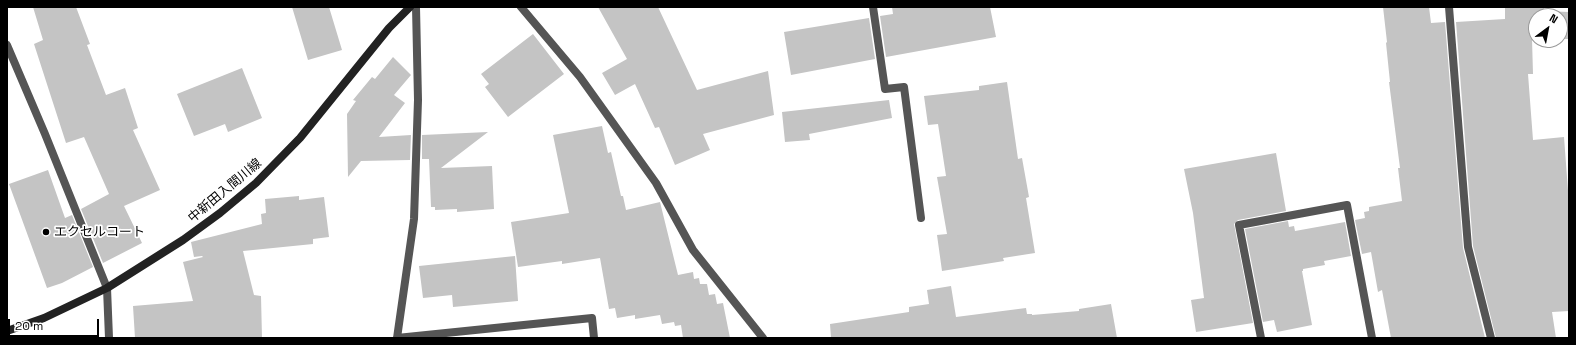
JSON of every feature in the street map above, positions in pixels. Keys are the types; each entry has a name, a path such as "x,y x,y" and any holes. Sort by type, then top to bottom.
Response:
{"main road":[{"name":"中新田入間川線","path":"7,331 44,318 107,288 183,240 220,213 256,182 300,138 389,28 410,7"}],"street":[{"path":"416,7 418,100 414,219 397,338 592,318 594,338"},
{"path":"521,7 580,77 656,183 692,250 763,338"},
{"path":"873,7 885,89 904,87 921,218"},
{"path":"1449,7 1468,247 1491,338"},
{"path":"7,44 46,134 107,288 109,338"},
{"path":"1261,338 1239,225 1347,206 1372,338"}],"building":[{"path":"33,7 76,7 90,44 87,45 106,95 125,88 138,128 133,130 160,190 124,206 142,243 103,263 81,209 109,194 84,137 66,143 34,44 43,40"},
{"path":"292,7 329,7 342,50 308,60"},
{"path":"598,7 658,7 697,90 768,71 774,115 703,134 710,150 675,165 659,127 655,128 635,84 615,95 602,73 627,59"},
{"path":"892,7 990,7 996,37 886,57 880,16 893,14"},
{"path":"1383,7 1429,7 1431,23 1445,22 1463,248 1485,338 1391,338 1382,290 1378,292 1371,252 1362,254 1355,220 1365,218 1364,212 1369,211 1369,207 1402,201 1398,168 1400,168 1389,82"},
{"path":"1505,7 1544,7 1528,8 1528,48 1532,48 1533,74 1528,74 1533,140 1564,137 1569,204 1569,311 1552,312 1556,338 1496,338 1473,246 1456,22 1505,19"},
{"path":"1568,12 1569,12 1568,39"},
{"path":"869,18 875,59 791,75 784,32"},
{"path":"533,34 564,74 508,117 485,87 489,84 481,74"},
{"path":"393,57 411,75 394,95 405,103 379,137 411,135 410,160 361,161 348,177 347,114 356,101 353,100 372,77 375,79"},
{"path":"242,68 262,118 228,132 225,124 194,136 177,94"},
{"path":"1007,82 1018,159 1022,158 1029,197 1026,198 1035,253 1003,258 1004,261 942,271 937,235 947,234 937,177 946,176 938,124 928,125 924,96 979,90 979,86"},
{"path":"889,100 892,118 809,134 810,140 785,142 782,112"},
{"path":"602,126 608,153 611,152 621,196 623,196 626,210 660,202 678,275 693,272 694,279 699,278 700,284 707,284 709,295 715,294 717,304 723,303 730,338 683,338 681,325 675,326 674,322 662,324 660,315 635,319 635,315 617,318 615,308 609,309 600,258 562,264 562,261 518,267 511,222 569,213 553,135"},
{"path":"488,132 441,168 492,166 494,209 457,212 457,209 435,210 435,207 431,207 429,159 422,159 422,135"},
{"path":"1276,153 1286,211 1238,220 1234,224 1253,323 1196,332 1191,300 1204,298 1193,213 1184,169"},
{"name":"エクセルコート","path":"48,170 65,218 72,215 93,267 62,283 47,288 9,184"},
{"path":"299,196 299,200 324,197 329,237 313,239 313,244 243,251 254,295 261,296 262,338 135,338 133,306 193,301 183,262 203,257 194,257 191,242 262,224 261,214 266,213 265,199"},
{"path":"1288,221 1289,227 1294,226 1295,231 1345,222 1351,256 1324,261 1325,265 1303,269 1302,271 1312,325 1277,332 1274,320 1263,322 1245,229"},
{"path":"515,256 518,301 453,307 452,295 423,298 419,266"},
{"path":"951,286 956,317 1026,308 1027,314 1032,315 1079,311 1079,309 1111,304 1117,338 831,338 830,324 909,312 909,307 929,304 927,290"}],"place":[{"name":"エクセルコート","path":"46,232"}]}
